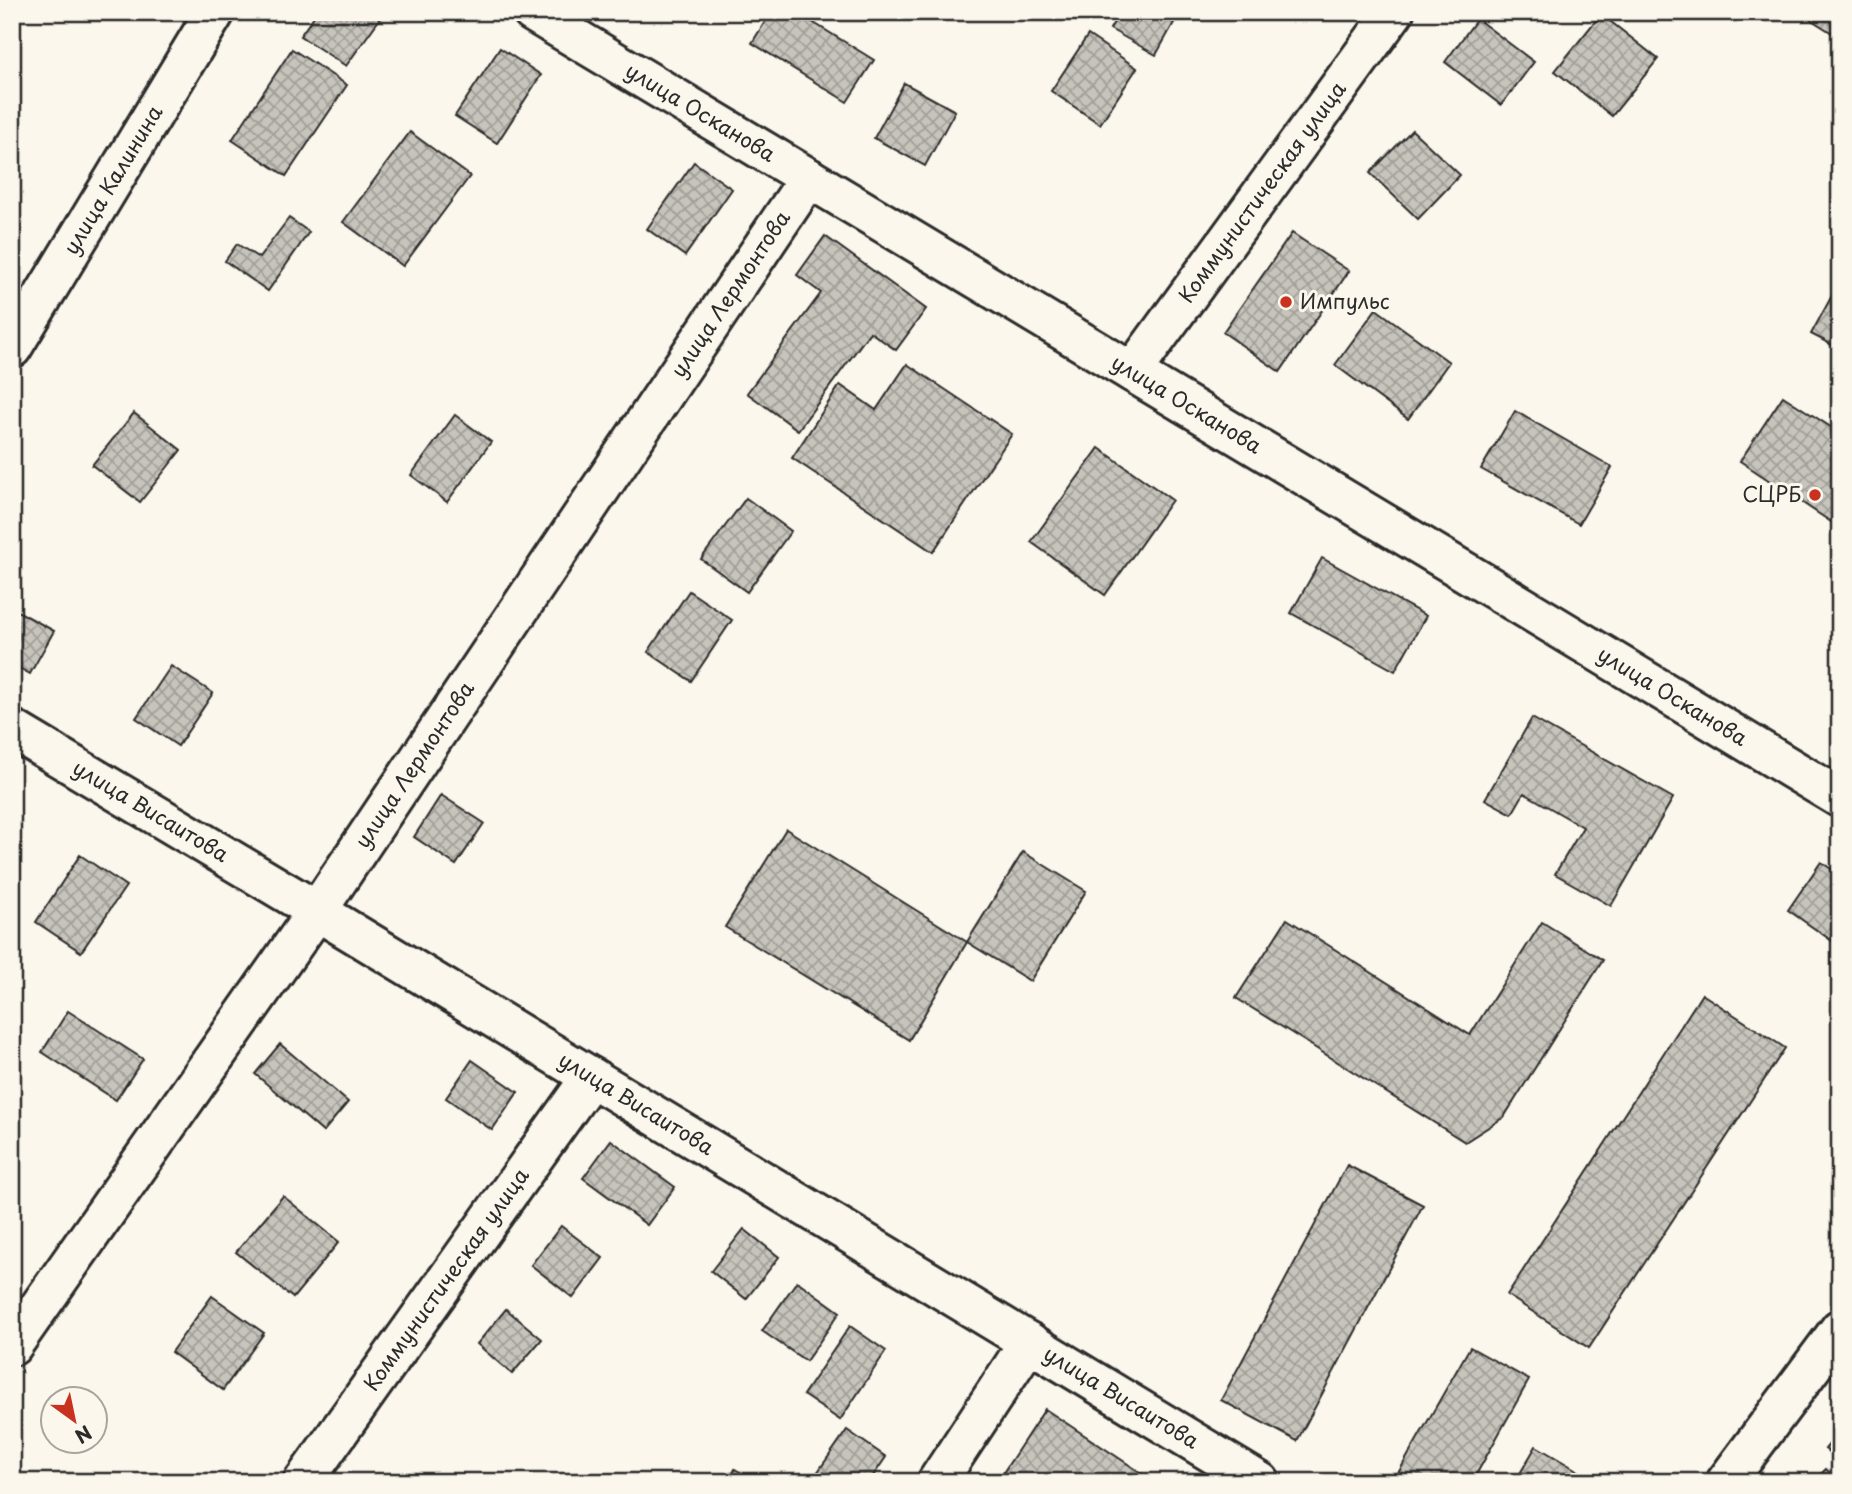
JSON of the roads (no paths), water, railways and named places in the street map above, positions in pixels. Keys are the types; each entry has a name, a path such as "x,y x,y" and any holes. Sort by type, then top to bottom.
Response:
{"street":[{"name":"улица Калинина","path":"12,348 215,12"},
{"name":"улица Осканова","path":"532,12 1840,799"},
{"name":"Коммунистическая улица","path":"1132,372 1394,12"},
{"name":"улица Лермонтова","path":"12,1346 317,911 808,178"},
{"name":"улица Висаитова","path":"12,729 1259,1482"},
{"name":"Коммунистическая улица","path":"303,1482 591,1077"},
{"path":"1726,1482 1840,1329"},
{"path":"937,1482 1029,1342"}],"place":[{"name":"Импульс","path":"1286,302"},
{"name":"СЦРБ","path":"1815,495"}]}
